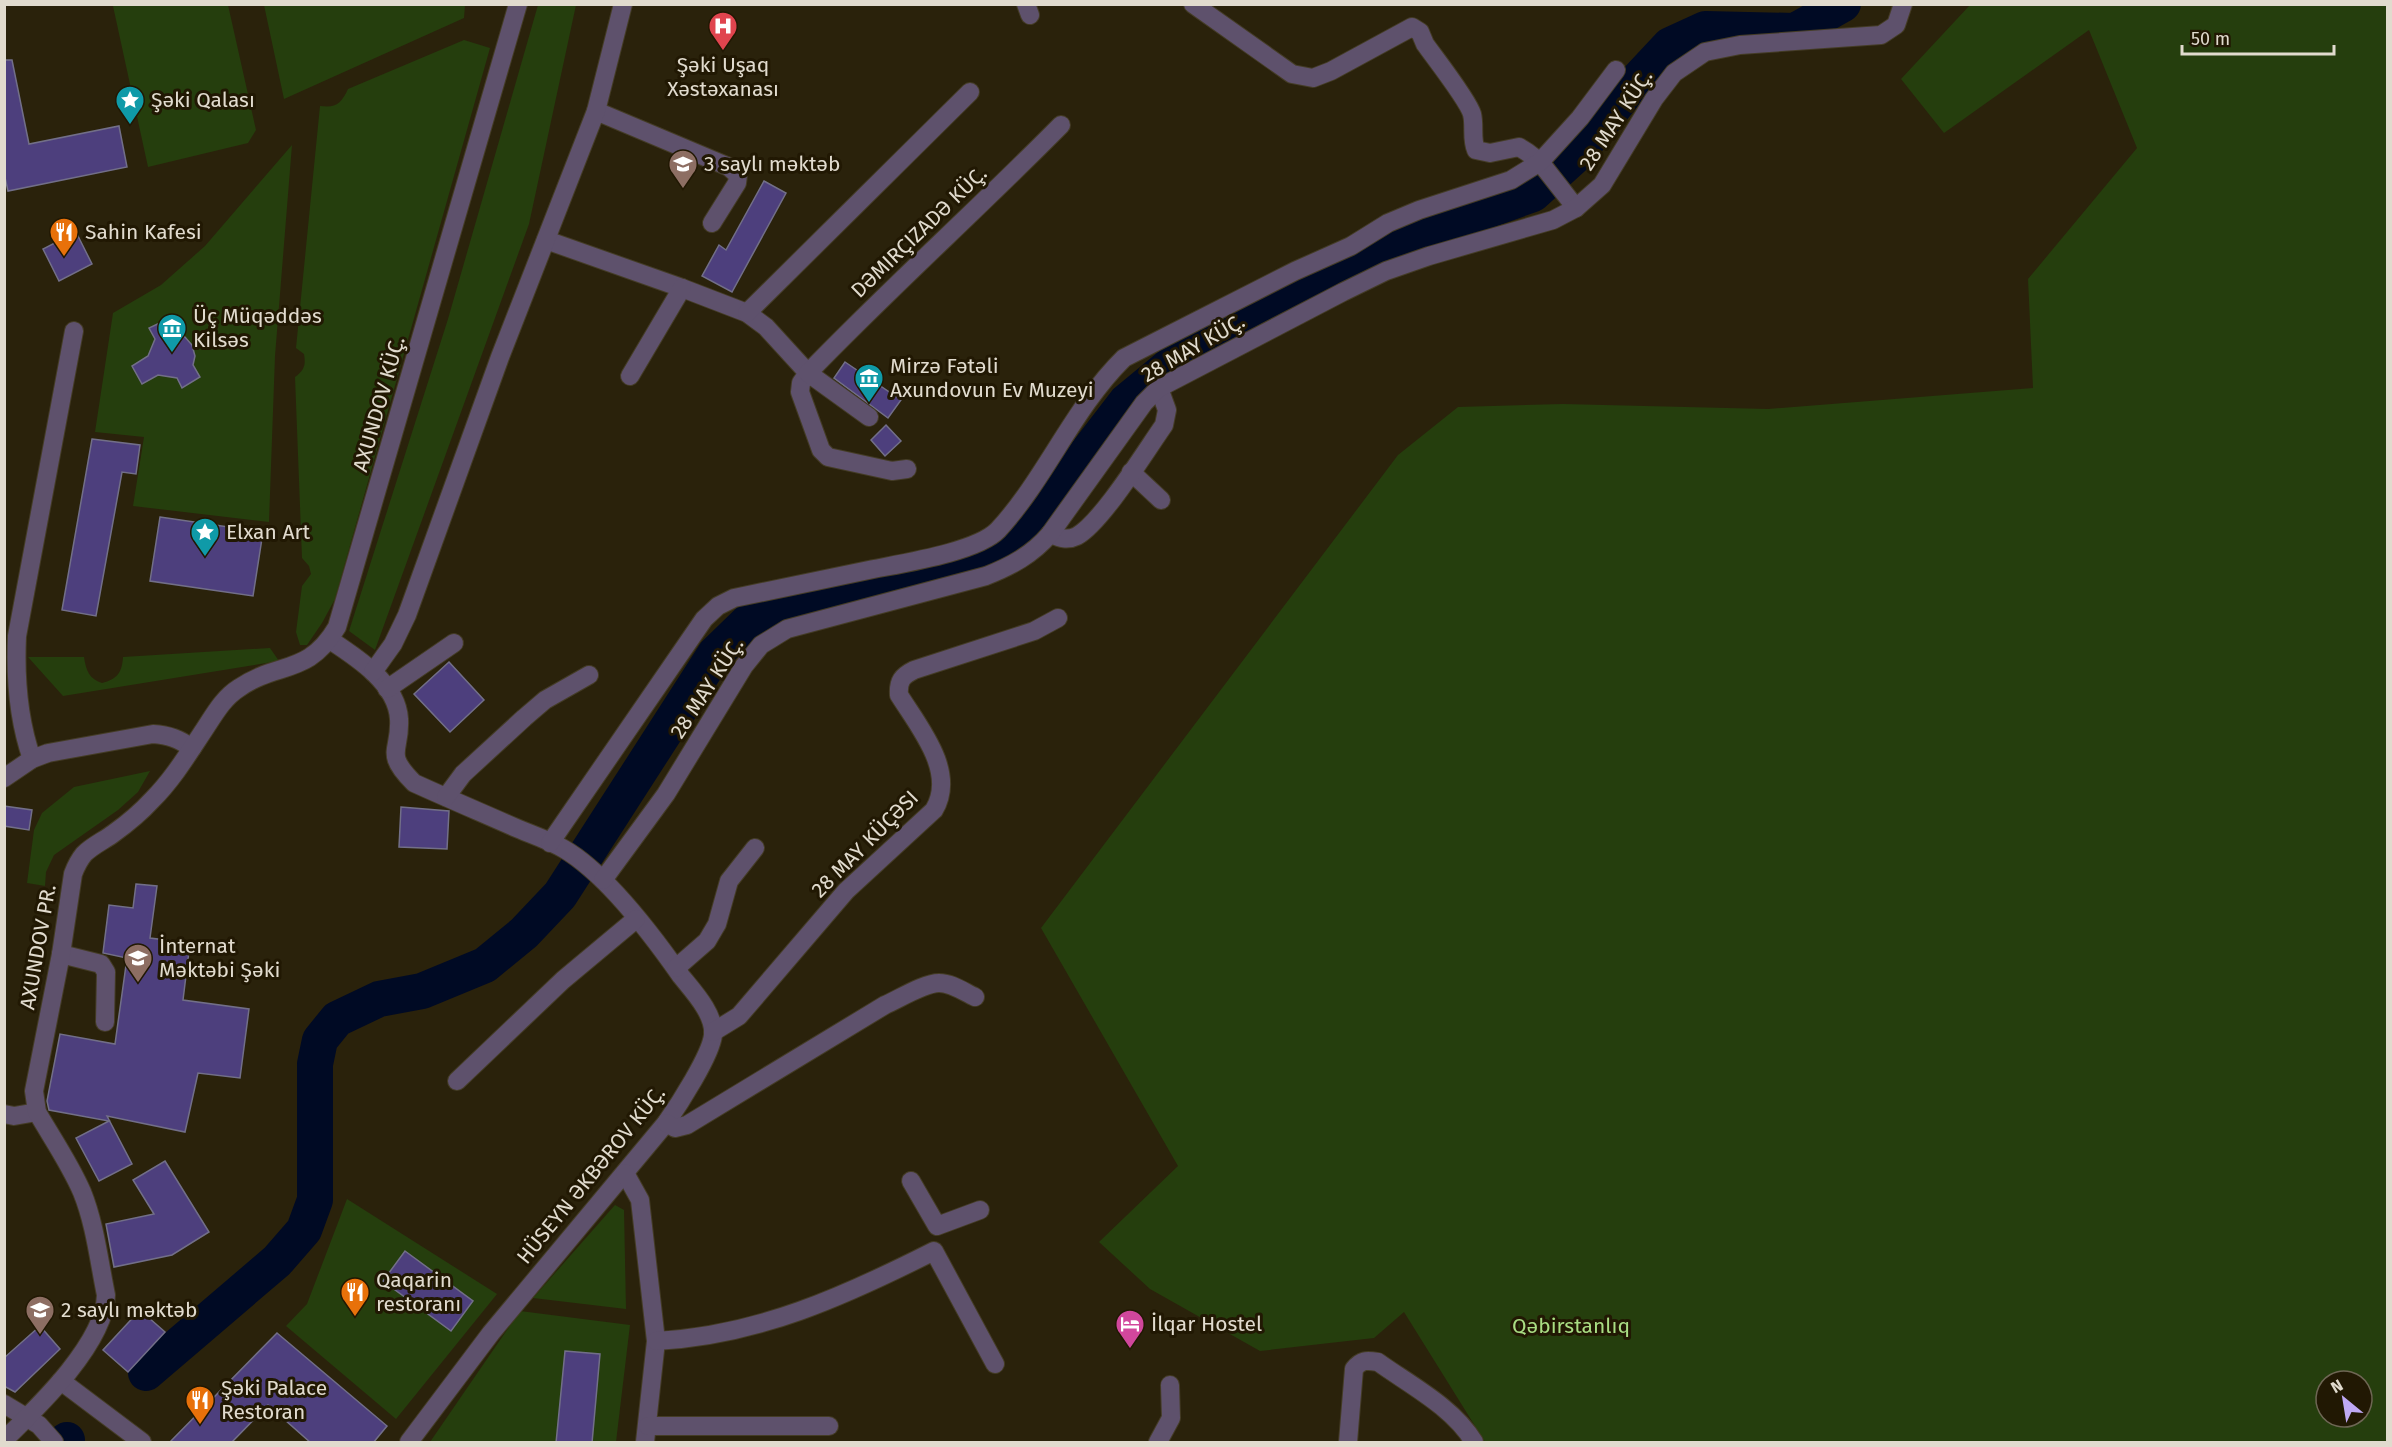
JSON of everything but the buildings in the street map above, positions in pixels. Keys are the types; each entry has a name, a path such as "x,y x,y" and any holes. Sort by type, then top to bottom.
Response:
{"street":[{"name":"AXUNDOV KÜÇ.","path":"192,748 224,701 237,689 254,679 315,656 330,640 341,616 518,4"},
{"path":"373,672 393,644 406,615 500,357 596,111 623,4"},
{"path":"1193,4 1292,74 1313,78 1331,71 1412,27 1420,32 1425,44 1472,111 1474,126 1472,141 1476,150 1490,153 1518,147 1543,166 1570,201"},
{"name":"28 MAY KÜÇ.","path":"597,875 666,794 744,666 761,645 787,629 986,576 1015,564 1039,548 1144,403 1159,388 1386,271 1553,220 1570,201 1602,185 1654,99 1674,73 1705,52 1740,45 1881,35 1896,26 1903,4"},
{"path":"557,846 704,619 718,606 734,598 939,555 977,543 996,532 1013,512 1104,378 1124,358 1295,271 1351,246 1388,224 1419,210 1511,180 1543,166 1616,70"},
{"path":"747,313 970,92"},
{"path":"596,111 729,167 738,175 737,183 712,223"},
{"name":"DƏMIRÇIZADƏ KÜÇ.","path":"808,373 1061,125"},
{"path":"546,240 747,313 766,327 808,373 869,417"},
{"path":"630,376 682,288"},
{"path":"32,759 19,704 16,678 17,636 74,332"},
{"path":"808,373 801,382 800,392 821,450 828,457 892,471 907,469"},
{"path":"1050,534 1064,540 1077,536 1096,520 1164,425 1167,410 1159,388"},
{"path":"1131,472 1161,500"},
{"name":"28 MAY KÜÇƏSI","path":"713,1032 740,1016 846,891 934,810 941,798 940,777 933,750 899,695 898,685 903,676 914,670 1034,631 1058,618"},
{"path":"330,640 364,663 387,689 399,717 394,748 396,760 414,783 557,846 597,875 676,968 700,1001 713,1032"},
{"path":"387,689 454,643"},
{"path":"446,797 463,774 544,700 589,675"},
{"path":"4,778 32,759 48,753 153,734 168,735 192,748"},
{"name":"AXUNDOV PR.","path":"4,1440 33,1421 96,1331 104,1313 106,1295 88,1211 73,1173 37,1112 34,1091 61,954 73,874 78,861 85,853 130,820 152,800 192,748"},
{"path":"676,968 707,941 717,924 729,881 755,848"},
{"path":"457,1081 563,980 636,919"},
{"path":"61,954 101,964 106,972 105,1022"},
{"path":"666,1123 675,1128 687,1125 885,1005 917,990 938,983 952,986 975,997"},
{"name":"HÜSEYN ƏKBƏROV KÜÇ.","path":"409,1443 490,1333 666,1123 680,1103 711,1043 713,1032"},
{"path":"4,1114 14,1116 37,1112"},
{"path":"625,1173 640,1200 656,1341 646,1434 829,1426"},
{"path":"911,1181 938,1226 934,1251 995,1364"},
{"path":"938,1226 980,1210"},
{"path":"656,1341 694,1339 781,1318 834,1299 934,1251"},
{"path":"1348,1443 1354,1369 1359,1362 1367,1360 1377,1362 1447,1412 1474,1443"},
{"path":"61,1381 142,1443"},
{"path":"1158,1443 1171,1418 1170,1385"},
{"path":"4,1404 33,1421 54,1443"}],"green space":[{"path":"118,4 228,5 256,130 248,143 148,167 113,6"},
{"path":"465,4 464,18 284,99 264,5"},
{"path":"538,5 576,5 529,224 375,650 349,631 448,319"},
{"name":"Qəbirstanlıq","path":"1970,5 2387,5 2387,1442 1485,1442 1404,1312 1374,1338 1260,1351 1150,1289 1099,1242 1178,1166 1041,928 1398,455 1458,407 1563,404 1768,409 2033,388 2028,279 2137,148 2089,30 1944,133 1901,79"},
{"path":"464,40 490,48 335,599 307,645 300,645 296,632 302,586 311,574 309,566 302,558 295,377 302,370 305,362 304,354 296,348 320,106 334,105 343,98 348,89"},
{"path":"292,145 275,356 269,522 133,506 144,437 95,432 113,313 161,285 205,246"},
{"path":"270,648 279,661 63,696 28,657 84,657 89,673 102,683 118,674 123,657"},
{"path":"150,771 138,792 118,810 54,855 46,872 45,886 27,883 34,830 42,813 74,787"},
{"path":"347,1199 497,1294 396,1419 286,1326 307,1304"},
{"path":"615,1205 624,1210 626,1309 533,1298"},
{"path":"520,1311 630,1325 616,1442 430,1442"}],"waterway":[{"path":"146,1373 277,1261 304,1230 315,1200 315,1064 320,1040 337,1019 379,999 422,991 485,965 524,933 560,895 715,654 748,622 775,610 957,569 1013,541 1066,480 1126,402 1172,364 1341,270 1427,232 1533,194 1576,155 1626,92 1670,45 1705,29 1795,31 1843,4"}],"place":[{"name":"Şəki Uşaq Xəstəxanası","path":"723,52"},
{"name":"Şəki Qalası","path":"130,126"},
{"name":"3 saylı məktəb","path":"683,190"},
{"name":"Sahin Kafesi","path":"64,258"},
{"name":"Üç Müqəddəs Kilsəs","path":"172,354"},
{"name":"Mirzə Fətəli Axundovun Ev Muzeyi","path":"869,404"},
{"name":"Elxan Art","path":"205,558"},
{"name":"İnternat Məktəbi Şəki","path":"138,984"},
{"name":"Qaqarin restoranı","path":"355,1318"},
{"name":"2 saylı məktəb","path":"40,1336"},
{"name":"İlqar Hostel","path":"1130,1350"},
{"name":"Şəki Palace Restoran","path":"200,1426"}]}
